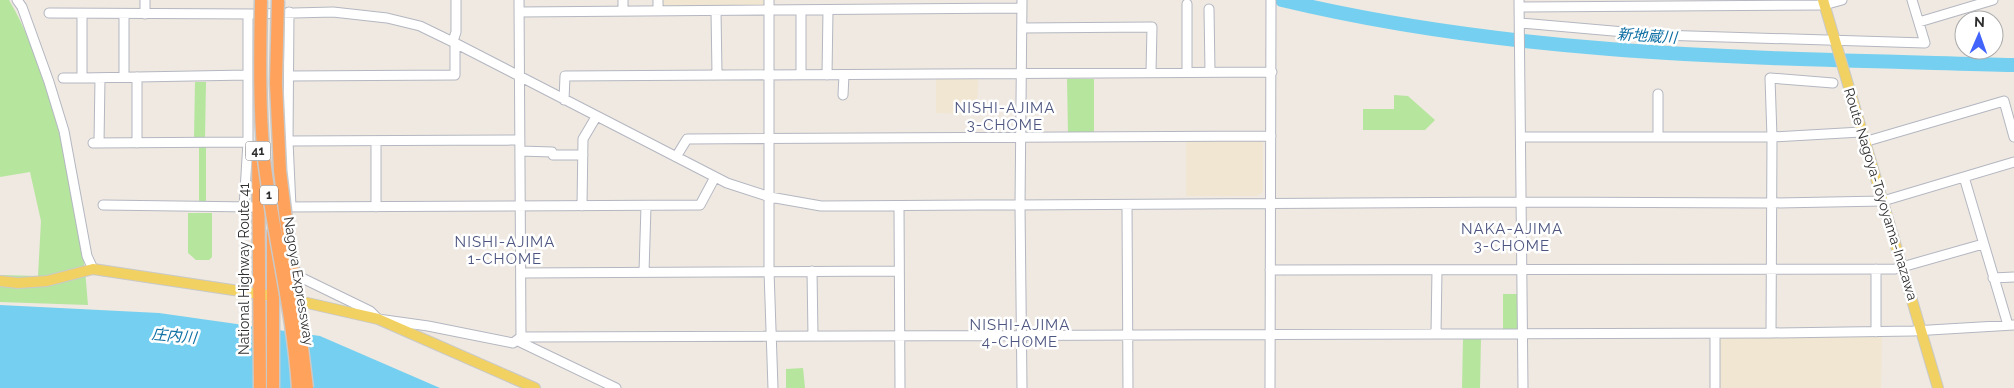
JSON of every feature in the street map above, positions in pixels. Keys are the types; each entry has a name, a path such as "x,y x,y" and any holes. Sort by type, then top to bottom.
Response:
{"highway":[{"name":"National Highway Route 41","path":"255,0 252,14 266,301 273,388"},
{"name":"Nagoya Expressway","path":"261,0 262,131 272,212 287,292 298,388"},
{"path":"270,0 271,159 274,196 272,212"},
{"name":"National Highway Route 41","path":"260,388 281,139 283,6"},
{"name":"Nagoya Expressway","path":"283,6 276,84 279,157 307,388"}],"main road":[{"name":"Route Nagoya-Toyoyama-Inazawa","path":"1823,3 1938,388"},
{"path":"0,281 18,283 47,281 93,269 266,301 304,301 378,319 535,388"}],"street":[{"path":"17,0 22,7 49,82 64,131 87,256 93,269"},
{"path":"145,0 145,14"},
{"path":"289,76 455,75 456,0"},
{"path":"519,0 519,339"},
{"path":"623,0 623,11"},
{"path":"658,0 658,11"},
{"path":"769,0 769,271 772,388"},
{"path":"846,0 846,10"},
{"path":"1270,388 1271,0"},
{"path":"1523,388 1519,4 1823,3 1842,0"},
{"path":"1520,23 1659,36 1925,43 1912,0"},
{"path":"1919,22 1993,0"},
{"path":"519,12 846,10 1022,4 1020,206 1022,388"},
{"path":"1187,4 1187,72"},
{"path":"283,6 289,76 288,141 292,207"},
{"path":"50,13 252,14 283,6 386,18 420,26 715,177 744,190 820,206 1271,204 1521,206 1883,201 2014,162"},
{"path":"1209,9 1210,72"},
{"path":"801,10 801,75"},
{"path":"827,75 828,10"},
{"path":"716,11 717,74"},
{"path":"82,14 82,78"},
{"path":"124,14 124,77"},
{"path":"104,205 248,207 248,76 252,14"},
{"path":"1022,28 1152,27 1151,72"},
{"path":"564,100 565,76 1272,72"},
{"path":"843,95 844,75"},
{"path":"63,78 248,76"},
{"path":"137,77 137,143"},
{"path":"100,78 96,143 248,142"},
{"path":"1771,333 1772,137 1770,78 1833,83"},
{"path":"1658,94 1658,137"},
{"path":"1521,137 1862,137 2004,100 2014,137"},
{"path":"582,206 583,139 596,117"},
{"path":"676,157 687,140 1271,136"},
{"path":"288,141 520,140"},
{"path":"376,141 376,207"},
{"path":"520,151 552,152 553,155 583,155"},
{"path":"715,177 700,205 280,207 283,266 297,272 300,277 370,311 378,319 428,326 513,343 519,339 772,336 1128,336 1436,333 1715,334 1922,331 2011,325 1993,278 1964,177"},
{"path":"1127,205 1128,388"},
{"path":"644,272 646,206"},
{"path":"899,206 900,388"},
{"path":"1270,270 1876,269 1903,267 1983,244"},
{"path":"1876,269 1876,332"},
{"path":"1436,333 1437,270"},
{"path":"812,271 813,336"},
{"path":"520,272 899,271"},
{"path":"1993,278 2014,277"},
{"path":"1715,334 1715,388"},
{"path":"519,339 616,388"}],"shaded area":[{"path":"661,0 767,0 767,3 764,6 663,7"},
{"path":"936,77 978,78 977,114 936,113"},
{"path":"1263,140 1263,192 1257,196 1186,196 1186,141"},
{"path":"1719,336 1882,336 1881,388 1717,388"}],"green space":[{"path":"0,0 9,0 21,22 35,56 55,118 79,224 88,305 0,302 0,275 38,276 41,221 30,172 0,177"},
{"path":"1067,79 1094,79 1094,133 1068,133"},
{"path":"195,82 206,82 205,138 194,138"},
{"path":"1394,95 1408,96 1435,120 1425,130 1363,130 1363,109 1394,109"},
{"path":"199,146 206,146 206,203 199,203"},
{"path":"188,213 212,213 212,257 209,260 196,260 188,253"},
{"path":"1503,294 1520,294 1520,331 1503,330"},
{"path":"1463,338 1481,338 1480,388 1462,388"},
{"path":"803,368 805,388 786,388 786,369"}],"water":[{"name":"庄内川","path":"0,305 159,313 320,336 440,388 0,388"}],"waterway":[{"name":"新地蔵川","path":"1282,0 1373,19 1463,34 1555,44 1646,52 1738,57 2014,65"}],"district":[{"name":"NISHI-AJIMA 3-CHOME","path":"1005,116"},
{"name":"NAKA-AJIMA 3-CHOME","path":"1512,238"},
{"name":"NISHI-AJIMA 1-CHOME","path":"505,250"},
{"name":"NISHI-AJIMA 4-CHOME","path":"1020,334"}]}
